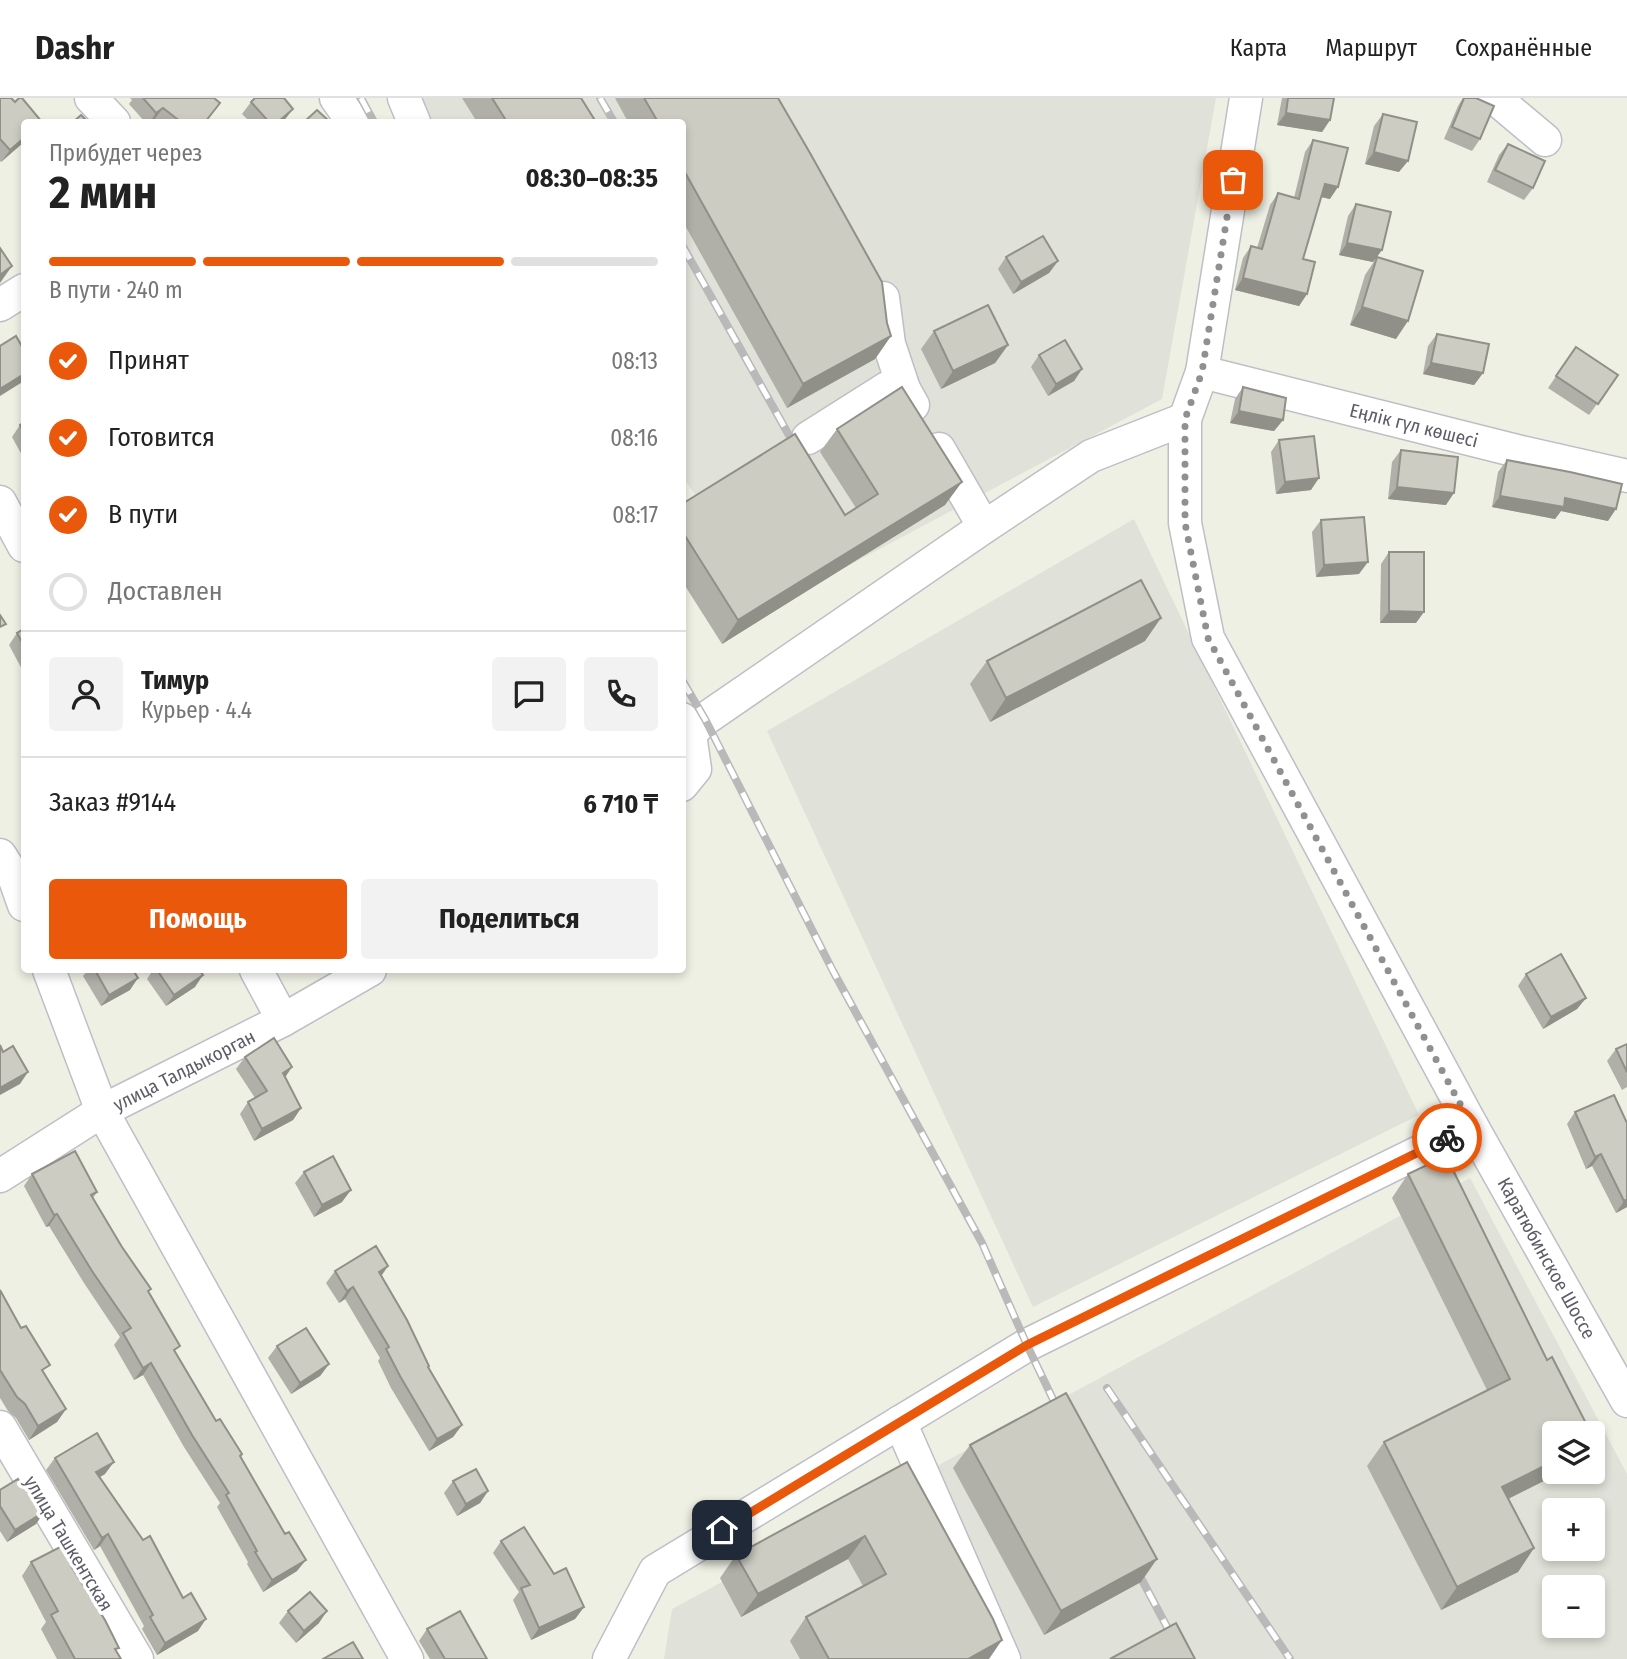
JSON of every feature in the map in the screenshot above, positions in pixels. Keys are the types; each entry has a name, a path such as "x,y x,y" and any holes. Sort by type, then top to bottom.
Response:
{"street":[{"path":"90,98 111,119"},
{"path":"337,98 351,119"},
{"path":"404,98 413,119"},
{"name":"Каратюбинское Шоссе","path":"1246,98 1202,372 1185,419 1185,523 1208,638 1472,1126 1627,1401"},
{"path":"1494,98 1545,140"},
{"path":"868,266 882,290 889,344 904,389 984,527"},
{"path":"0,305 21,292"},
{"name":"Еңлік гүл көшесі","path":"1202,372 1627,476"},
{"path":"808,438 887,388 904,389"},
{"path":"686,780 695,769 686,727 705,719 1091,456 1185,419"},
{"path":"11,507 21,537"},
{"path":"0,855 14,877 21,897"},
{"path":"49,973 102,1111 407,1659"},
{"path":"258,973 283,1020"},
{"name":"улица Талдыкорган","path":"0,1176 102,1111 283,1020 365,973"},
{"path":"609,1659 655,1571 1027,1345 1472,1126"},
{"path":"900,1422 1004,1659"},
{"name":"улица Ташкентская","path":"0,1427 137,1659"}],"shaded area":[{"path":"402,98 1216,98 1162,399 776,604 686,482 686,119 418,119"},
{"path":"1134,519 1419,1115 1033,1307 767,731"},
{"path":"1470,1178 1599,1421 1542,1421 1542,1484 1605,1484 1605,1433 1627,1474 1627,1659 664,1659 672,1609"}],"building":[{"path":"0,98 11,98 15,102 22,98 40,119 21,119 21,141 10,150 0,139"},
{"path":"143,98 214,98 220,103 207,119 177,119 163,108 156,113"},
{"path":"255,98 284,98 293,109 281,119 266,119 251,102"},
{"path":"492,98 581,98 594,119 505,119"},
{"path":"644,98 778,98 882,282 891,336 803,384 686,174 686,119 656,119"},
{"path":"1288,98 1334,98 1330,120 1286,113"},
{"path":"1464,98 1476,98 1494,106 1480,139 1452,127"},
{"path":"317,110 327,119 307,119"},
{"path":"1383,114 1417,122 1408,161 1374,152"},
{"path":"1313,140 1348,148 1338,187 1325,184 1303,259 1315,262 1307,294 1243,278 1251,246 1262,249 1278,193 1299,199"},
{"path":"1508,144 1545,161 1533,188 1495,170"},
{"path":"1356,204 1391,212 1382,250 1347,243"},
{"path":"1043,236 1058,261 1021,282 1006,257"},
{"path":"0,248 12,266 0,275"},
{"path":"1377,257 1423,271 1408,321 1362,307"},
{"path":"988,305 1008,345 953,371 934,331"},
{"path":"1437,334 1489,344 1483,373 1431,363"},
{"path":"16,336 21,345 21,376 0,389 0,346"},
{"path":"1065,340 1082,369 1056,384 1039,355"},
{"path":"1576,347 1618,375 1598,404 1556,376"},
{"path":"902,387 962,482 738,620 686,537 686,502 795,434 845,515 878,494 837,429"},
{"path":"1243,387 1286,398 1283,420 1239,411"},
{"path":"1314,436 1319,478 1285,482 1279,440"},
{"path":"1401,450 1458,457 1454,493 1397,487"},
{"path":"1507,460 1622,484 1616,509 1565,498 1564,507 1500,496"},
{"path":"1364,517 1368,562 1324,565 1321,520"},
{"path":"1389,552 1424,552 1424,612 1389,611"},
{"path":"1141,580 1161,618 1006,698 987,661"},
{"path":"0,615 6,624 0,627"},
{"path":"1561,954 1586,998 1551,1017 1526,974"},
{"path":"97,973 135,973 138,978 109,995"},
{"path":"159,973 203,975 174,995"},
{"path":"274,1038 292,1067 283,1073 301,1108 262,1129 248,1102 267,1091 245,1057"},
{"path":"1627,1044 1627,1072 1616,1049"},
{"path":"0,1045 3,1052 13,1046 28,1072 0,1088"},
{"path":"1614,1095 1627,1123 1627,1199 1624,1201 1601,1154 1595,1157 1575,1112"},
{"path":"75,1151 97,1192 91,1195 151,1289 148,1291 180,1346 174,1350 216,1421 220,1419 242,1454 240,1456 285,1534 289,1532 306,1560 272,1580 226,1495 229,1493 151,1363 143,1368 123,1333 131,1328 57,1214 54,1215 32,1174"},
{"path":"333,1156 351,1190 322,1205 304,1172"},
{"path":"1446,1156 1547,1360 1552,1357 1585,1421 1542,1421 1542,1467 1502,1487 1534,1548 1457,1587 1384,1442 1510,1379 1408,1174"},
{"path":"376,1246 388,1266 379,1272 407,1320 428,1367 462,1425 437,1439 400,1376 386,1349 389,1347 353,1287 347,1291 335,1271"},
{"path":"0,1290 21,1328 26,1326 50,1365 42,1370 66,1409 38,1426 0,1370"},
{"path":"306,1328 329,1364 300,1383 277,1346"},
{"path":"1066,1393 1157,1559 1061,1611 970,1445"},
{"path":"97,1433 114,1462 96,1472 143,1540 150,1536 183,1598 191,1593 206,1619 165,1643 150,1617 153,1615 108,1534 102,1538 55,1458"},
{"path":"907,1462 1002,1640 968,1659 829,1659 806,1617 886,1574 865,1536 758,1594 736,1555"},
{"path":"476,1469 488,1491 466,1504 453,1481"},
{"path":"18,1479 22,1486 27,1483 44,1512 15,1530 0,1506 0,1490"},
{"path":"524,1527 554,1574 566,1568 584,1607 539,1628 521,1588 530,1585 501,1541"},
{"path":"64,1545 75,1564 71,1566 119,1648 115,1649 121,1659 75,1659 51,1615 58,1611 31,1562"},
{"path":"310,1592 327,1611 304,1631 288,1611"},
{"path":"460,1611 487,1659 445,1659 427,1629"},
{"path":"1176,1623 1195,1659 1110,1659"},
{"path":"353,1642 363,1659 323,1659"}],"railway":[{"path":"361,98 372,119"},
{"path":"600,98 612,119"},
{"path":"686,252 799,453"},
{"path":"686,687 833,971 982,1243 1061,1416"},
{"path":"1107,1388 1290,1659"},
{"path":"1133,1563 1184,1659"}],"way so far":[{"path":"1233,180 1202,372 1185,419 1185,523 1208,638 1472,1126 1447,1138"}],"route":[{"path":"722,1530 1027,1345 1447,1138"}]}
